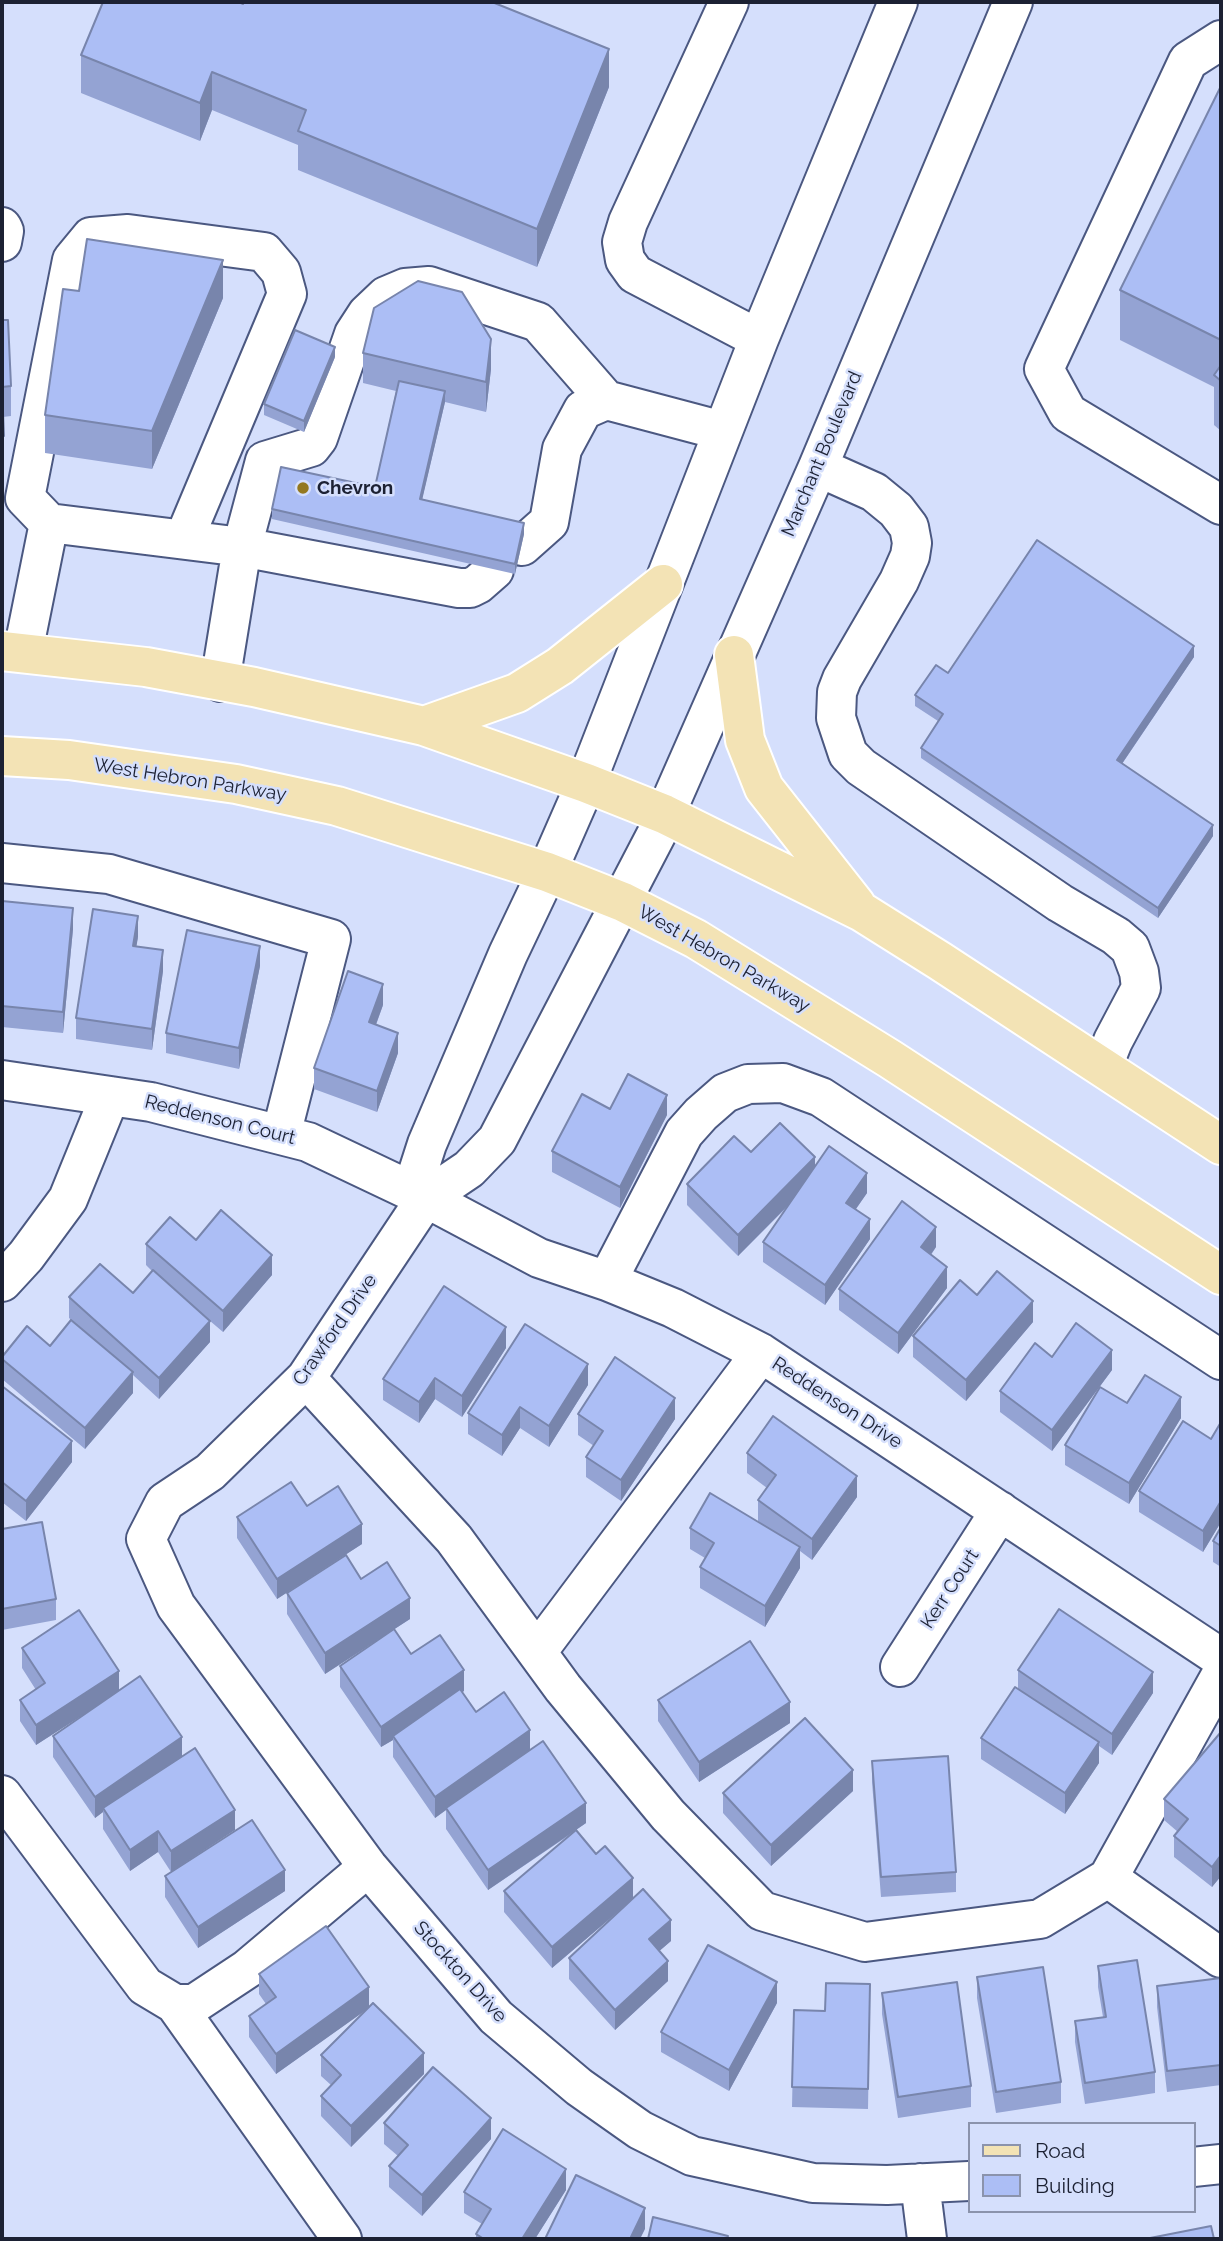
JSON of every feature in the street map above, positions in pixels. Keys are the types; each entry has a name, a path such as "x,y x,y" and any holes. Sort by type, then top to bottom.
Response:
{"main road":[{"path":"424,726 517,693 560,666 663,584"},
{"path":"13,651 146,667 267,690 424,726 586,783 664,814 862,912 1221,1145"},
{"path":"734,656 745,740 764,788 862,912"},
{"name":"West Hebron Parkway","path":"2,756 69,761 236,784 337,806 547,872 622,902 696,939 890,1059 1221,1275"}],"street":[{"path":"729,2 628,222 622,242 625,260 635,274 759,339"},
{"path":"426,1198 418,1172 427,1144 508,954 586,783 759,339 898,2"},
{"name":"Marchant Boulevard","path":"622,902 664,814 818,467 1013,2"},
{"path":"1221,40 1188,61 1044,369 1068,413 1221,505"},
{"path":"2,227 2,243"},
{"path":"184,538 286,294 281,272 264,252 128,234 91,237 72,260 25,498 49,523 184,538 470,588 549,522 562,449 583,411 606,400"},
{"path":"220,682 242,547 265,461 311,447 318,438 354,334 367,314 386,296 405,288 429,286 538,322 606,400 723,431"},
{"path":"818,467 874,492 895,510 909,527 912,543 910,556 899,581 837,692 836,718 848,754 861,766 1059,903 1116,936 1130,948 1139,972 1141,988 1112,1041 1103,1066"},
{"path":"13,651 49,523"},
{"path":"2,863 109,874 331,939 281,1135"},
{"name":"Crawford Drive","path":"146,1539 165,1502 209,1472 306,1378 426,1198 470,1169 497,1139 622,902"},
{"name":"Reddenson Court","path":"2,1080 151,1102 309,1142 426,1198"},
{"path":"607,1281 684,1133 725,1093 748,1084 783,1083 821,1097 1221,1360"},
{"path":"2,1282 26,1256 68,1199 110,1096"},
{"name":"Reddenson Drive","path":"426,1198 539,1258 607,1281 673,1308 761,1353 1221,1658"},
{"path":"537,1652 761,1353"},
{"path":"306,1378 454,1539 563,1688 668,1815 762,1911 865,1942 1040,1919 1108,1878 1221,1675"},
{"name":"Kerr Court","path":"900,1667 1000,1511"},
{"name":"Stockton Drive","path":"146,1539 176,1606 368,1867 496,2017 579,2087 640,2130 692,2156 813,2183 887,2185 968,2181"},
{"path":"2,1795 145,1986 175,2004 342,2239"},
{"path":"175,2004 194,2004 247,1969 368,1867"},
{"path":"1108,1878 1221,1958"},
{"path":"1195,2167 1221,2164"},
{"path":"919,2183 927,2239"}],"building":[{"path":"103,2 492,2 609,49 537,229 298,131 306,110 212,72 200,103 81,55"},
{"path":"1221,86 1221,340 1120,290"},
{"path":"87,239 223,260 152,431 45,415 63,289 79,291"},
{"path":"418,281 462,292 491,339 486,382 363,353 374,308"},
{"path":"2,320 8,320 11,386 2,387"},
{"path":"295,330 335,347 304,421 264,404"},
{"path":"1221,365 1221,381 1214,375"},
{"name":"Chevron","path":"399,381 445,391 420,499 524,523 515,564 272,509 281,467 375,487"},
{"path":"2,387 4,436 2,436"},
{"path":"1037,540 1194,646 1117,760 1213,825 1158,908 921,748 943,714 915,695 936,665 948,673"},
{"path":"2,901 73,908 63,1012 2,1006"},
{"path":"93,909 138,916 133,946 163,950 152,1029 76,1018"},
{"path":"187,930 260,946 239,1048 166,1033"},
{"path":"348,971 383,984 369,1022 398,1033 377,1091 314,1068"},
{"path":"628,1074 667,1095 620,1187 552,1151 582,1094 610,1109"},
{"path":"780,1123 815,1157 738,1235 687,1184 734,1136 751,1152"},
{"path":"829,1146 867,1173 846,1203 870,1219 825,1285 763,1242"},
{"path":"902,1201 936,1227 921,1247 947,1267 898,1333 839,1289"},
{"path":"221,1210 272,1255 223,1311 146,1244 170,1217 196,1240"},
{"path":"100,1264 133,1293 153,1270 210,1321 159,1378 69,1297"},
{"path":"997,1271 1033,1301 966,1380 913,1336 960,1280 977,1295"},
{"path":"444,1286 506,1327 462,1396 435,1378 419,1402 383,1379"},
{"path":"71,1320 133,1372 85,1428 2,1359 27,1326 50,1346"},
{"path":"1076,1323 1112,1350 1052,1430 1000,1391 1035,1343 1052,1357"},
{"path":"525,1324 588,1364 549,1426 520,1407 502,1435 468,1413"},
{"path":"615,1357 675,1398 621,1480 586,1457 603,1431 578,1414"},
{"path":"1145,1375 1181,1397 1129,1483 1065,1445 1100,1387 1127,1403"},
{"path":"2,1386 72,1441 26,1501 2,1482"},
{"path":"773,1416 857,1476 812,1539 758,1500 776,1475 747,1453"},
{"path":"1183,1421 1211,1439 1221,1422 1221,1501 1203,1531 1139,1491"},
{"path":"291,1482 307,1506 338,1486 362,1524 277,1579 237,1517"},
{"path":"710,1493 800,1547 765,1606 700,1567 714,1543 690,1528"},
{"path":"42,1522 56,1599 2,1609 2,1529"},
{"path":"1221,1527 1221,1546 1213,1541"},
{"path":"346,1555 361,1579 387,1562 410,1598 325,1653 287,1593"},
{"path":"1059,1609 1153,1672 1112,1734 1018,1670"},
{"path":"79,1610 119,1671 36,1725 20,1700 45,1683 22,1648"},
{"path":"394,1629 411,1654 440,1635 464,1670 381,1727 340,1666"},
{"path":"750,1641 790,1702 699,1762 658,1700"},
{"path":"140,1676 182,1737 95,1797 53,1736"},
{"path":"1015,1687 1099,1742 1065,1793 981,1738"},
{"path":"460,1689 476,1712 504,1692 530,1730 435,1797 393,1736"},
{"path":"805,1718 853,1770 771,1845 723,1793"},
{"path":"1221,1732 1221,1855 1212,1867 1174,1836 1188,1819 1164,1799"},
{"path":"543,1741 586,1803 488,1870 446,1808"},
{"path":"195,1748 235,1810 171,1851 158,1831 130,1850 103,1808"},
{"path":"948,1756 956,1872 881,1877 872,1761"},
{"path":"252,1820 285,1870 198,1927 165,1876"},
{"path":"576,1830 596,1854 605,1846 633,1878 552,1947 504,1891"},
{"path":"643,1889 671,1920 649,1939 668,1961 615,2010 569,1958"},
{"path":"326,1926 369,1987 276,2054 249,2016 276,1997 259,1974"},
{"path":"708,1945 777,1982 729,2070 661,2032"},
{"path":"1137,1960 1155,2072 1085,2083 1075,2021 1106,2017 1098,1966"},
{"path":"1043,1967 1061,2082 996,2092 977,1977"},
{"path":"1221,1978 1221,2065 1167,2071 1157,1986"},
{"path":"957,1982 971,2086 898,2097 882,1993"},
{"path":"826,1983 870,1984 868,2089 792,2087 794,2010 825,2011"},
{"path":"373,2003 424,2053 351,2126 321,2096 341,2075 321,2055"},
{"path":"433,2067 491,2118 422,2195 389,2166 408,2145 384,2123"},
{"path":"503,2129 566,2169 522,2239 484,2239 476,2234 491,2209 464,2192"},
{"path":"576,2175 645,2208 630,2239 545,2239"},
{"path":"653,2217 728,2236 727,2239 648,2239"},
{"path":"1211,2226 1214,2239 1145,2239"}],"place":[{"name":"Chevron","path":"303,488"}]}
